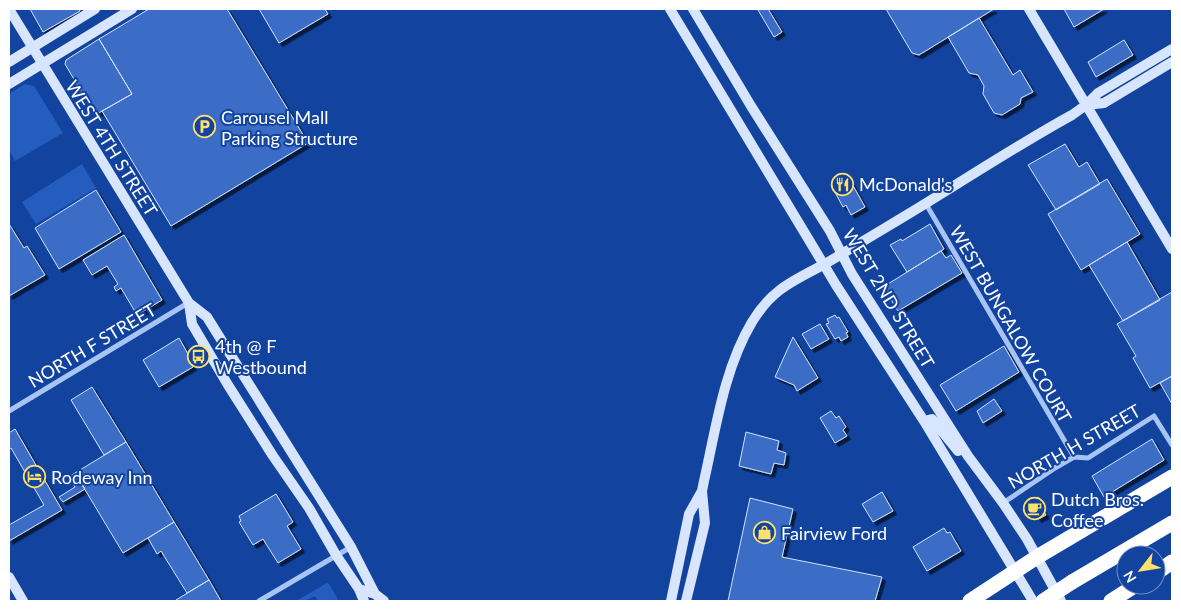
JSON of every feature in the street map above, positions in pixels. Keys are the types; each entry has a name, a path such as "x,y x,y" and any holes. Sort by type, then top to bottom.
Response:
{"highway":[{"path":"970,601 1014,571 1172,478"},
{"path":"1043,601 1172,523"}],"main road":[{"name":"WEST 4TH STREET","path":"9,9 189,303 207,317 350,547 375,594"},
{"path":"9,62 95,9"},
{"path":"9,84 132,9"},
{"name":"WEST 2ND STREET","path":"693,9 751,106 830,231 852,274 968,456 1027,539 1061,601"},
{"path":"1029,9 1172,250"},
{"name":"WEST 2ND STREET","path":"674,10 836,285 924,421 1032,601"},
{"path":"671,601 689,514 702,491 727,382 736,354 752,322 766,302 786,284 926,204 1086,106 1098,93 1172,48"},
{"path":"1086,106 1104,103 1172,62"},
{"name":"WEST 4TH STREET","path":"189,303 192,324 268,448 309,508 336,555 359,589"},
{"path":"924,421 932,419 960,453 968,456"},
{"path":"686,601 705,523 702,491"},
{"path":"9,577 23,601"},
{"path":"359,589 375,594 384,601"},
{"path":"359,589 364,601"}],"street":[{"name":"WEST BUNGALOW COURT","path":"926,204 1074,457"},
{"name":"NORTH F STREET","path":"9,411 189,303"},
{"name":"NORTH H STREET","path":"1003,503 1035,480 1074,457 1088,458 1154,416 1172,445"},
{"path":"259,601 350,547"}],"shaded area":[{"path":"25,84 34,86 63,133 15,161 9,150 9,94"},
{"path":"82,164 96,188 36,224 22,202"},
{"path":"327,583 338,599 335,601 318,601 315,596 304,601 296,601"}],"building":[{"path":"30,9 79,9 80,11 43,32"},
{"name":"Carousel Mall Parking Structure","path":"149,9 227,9 308,143 171,226 102,111 132,94 99,39"},
{"path":"259,9 325,9 328,14 279,43"},
{"path":"768,9 782,32 774,37 758,10"},
{"path":"886,9 994,9 919,55 912,53"},
{"path":"1064,9 1104,9 1074,27"},
{"path":"979,18 1013,75 1020,70 1033,92 1021,98 1020,104 1002,115 994,113 983,94 984,86 978,75 969,73 948,37"},
{"path":"99,39 132,94 95,115 65,64 66,60"},
{"path":"1124,40 1133,55 1096,77 1088,62"},
{"path":"1065,144 1079,167 1087,162 1100,184 1056,210 1028,165"},
{"path":"847,175 865,207 851,215 846,205 843,207 831,185"},
{"path":"1107,179 1140,234 1081,270 1048,214"},
{"path":"96,190 121,232 59,269 35,228"},
{"path":"9,224 24,248 27,246 45,275 9,296"},
{"path":"930,224 944,249 907,272 890,245 901,239 902,241"},
{"path":"124,235 162,300 137,315 121,288 116,291 114,287 118,284 107,266 92,275 83,260"},
{"path":"1127,242 1160,300 1123,321 1089,265"},
{"path":"941,251 946,258 951,255 962,273 898,311 883,287"},
{"path":"1172,292 1172,376 1150,388 1133,358 1136,356 1117,324"},
{"path":"835,315 837,318 839,317 848,332 846,333 848,337 841,341 839,337 835,339 826,324 829,323 827,319"},
{"path":"820,324 829,339 811,349 802,334"},
{"path":"793,337 818,378 797,391 794,385 775,377"},
{"path":"179,338 192,361 190,362 193,367 159,387 143,360"},
{"path":"1004,346 1019,372 956,411 940,385"},
{"path":"1172,376 1172,404 1160,383"},
{"path":"92,387 126,442 104,455 71,400"},
{"path":"994,399 1002,411 983,423 977,411"},
{"path":"831,411 836,418 839,416 846,427 843,430 847,436 835,443 820,418"},
{"name":"Rodeway Inn","path":"15,429 62,510 9,541 9,525 44,505 11,448 9,449 9,433"},
{"path":"746,432 779,441 777,450 786,453 784,465 774,463 771,474 739,466"},
{"path":"1152,439 1164,460 1104,497 1092,476"},
{"path":"126,442 174,522 123,553 75,473"},
{"path":"75,473 85,489 63,502 59,497 75,487 69,477"},
{"path":"882,492 893,511 873,522 862,504"},
{"path":"276,494 293,522 287,526 301,549 278,563 263,539 253,545 239,522 241,521 239,516"},
{"name":"Dutch Bros. Coffee","path":"1038,497 1040,500 1037,502 1046,515 1038,519 1035,514 1032,516 1025,505"},
{"name":"Fairview Ford","path":"750,498 793,509 782,557 882,577 875,601 728,601"},
{"path":"174,522 209,580 187,593 161,551 157,554 148,538"},
{"path":"944,528 947,533 950,532 961,551 927,571 913,547"},
{"path":"209,580 221,601 176,600"}],"place":[{"name":"Carousel Mall Parking Structure","path":"205,127"},
{"name":"McDonald's","path":"843,184"},
{"name":"4th @ F Westbound","path":"199,356"},
{"name":"Rodeway Inn","path":"35,477"},
{"name":"Dutch Bros. Coffee","path":"1035,509"},
{"name":"Fairview Ford","path":"765,533"}]}
